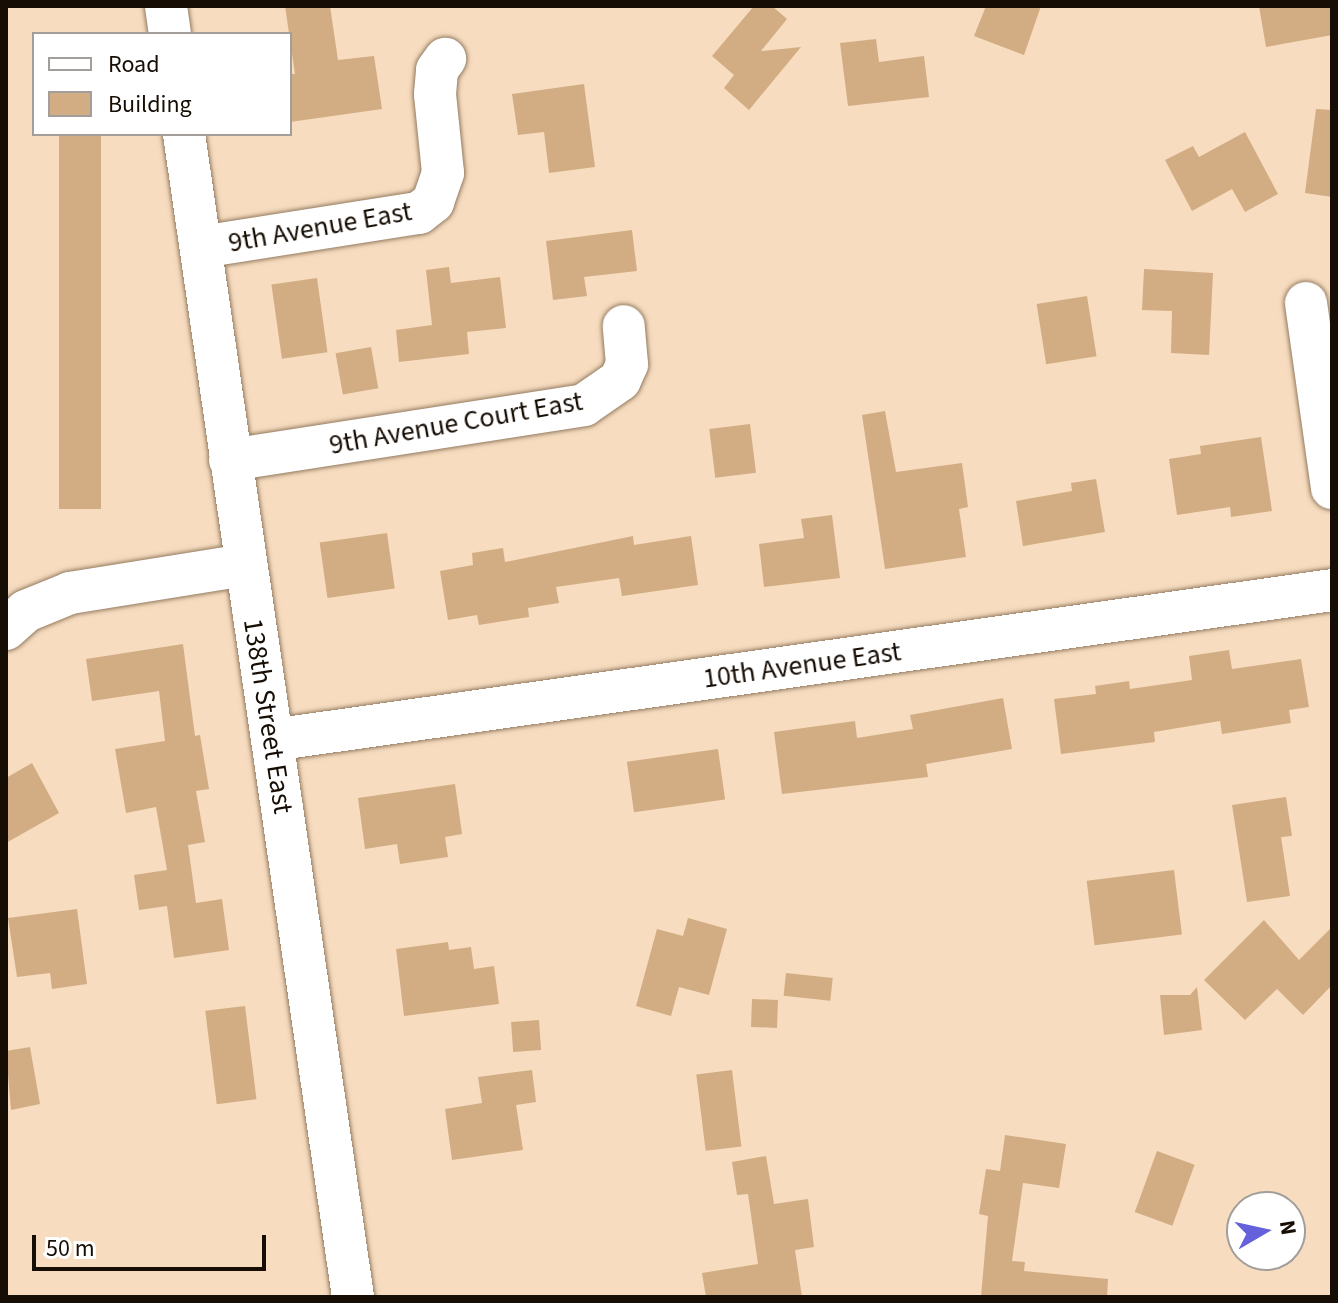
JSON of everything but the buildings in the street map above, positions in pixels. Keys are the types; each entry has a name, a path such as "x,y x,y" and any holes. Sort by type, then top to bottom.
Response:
{"street":[{"path":"166,6 170,32"},
{"name":"9th Avenue East","path":"201,247 419,213 433,202 443,173 435,94 437,70 445,59"},
{"name":"138th Street East","path":"184,136 353,1297"},
{"path":"1306,303 1332,488"},
{"name":"9th Avenue Court East","path":"230,460 584,405 620,380 627,364 624,326"},
{"path":"6,629 26,611 70,593 245,565"},
{"name":"10th Avenue East","path":"272,740 1332,590"}]}
